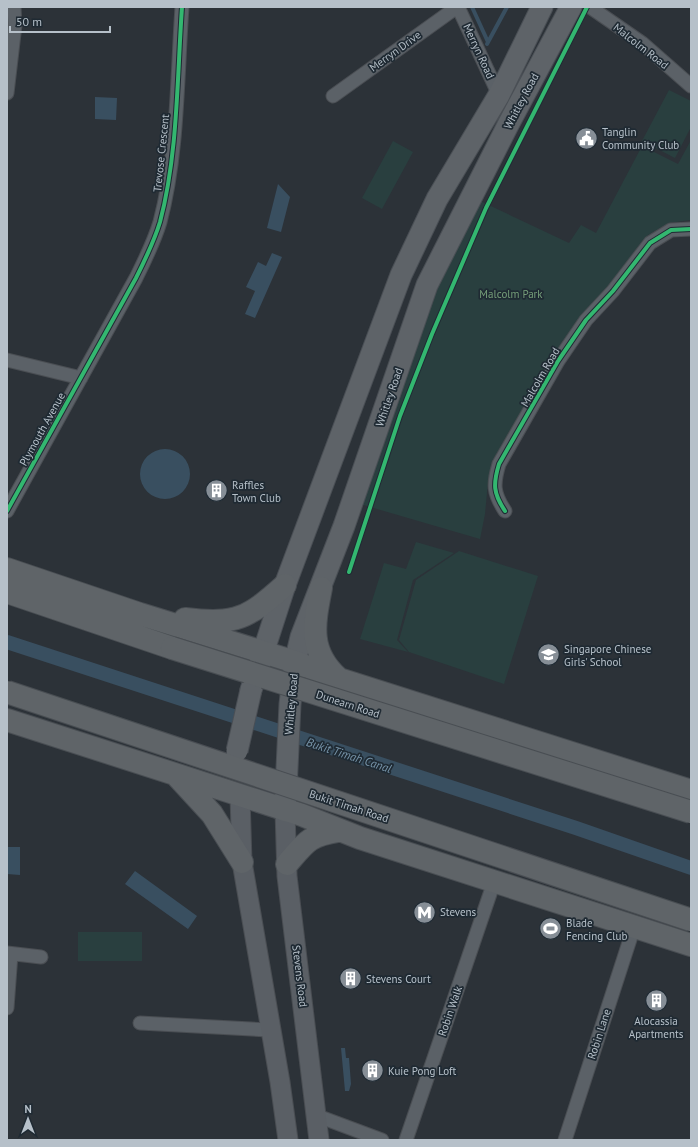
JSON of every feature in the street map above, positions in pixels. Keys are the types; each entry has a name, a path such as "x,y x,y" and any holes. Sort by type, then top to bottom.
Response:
{"highway":[{"path":"7,569 140,614 295,662 339,679 691,791"},
{"path":"140,614 195,620 224,621 238,619 259,609 285,585"},
{"path":"321,588 316,616 315,637 319,656 327,668 339,679"},
{"name":"Dunearn Road","path":"7,592 172,648 691,812"},
{"name":"Bukit Timah Road","path":"7,692 691,920"},
{"path":"7,720 173,773 285,811 302,815 338,831 634,928 691,945"},
{"path":"173,773 212,814 242,862"},
{"path":"287,864 306,842 318,835 338,831"}],"main road":[{"name":"Whitley Road","path":"240,796 237,752 251,690 285,585 401,275 437,199 499,95 542,7"},
{"name":"Whitley Road","path":"285,811 290,704 295,662 301,637 321,588 427,285 509,123 571,7"},
{"path":"240,796 242,862 288,1140"},
{"name":"Stevens Road","path":"285,811 287,864 315,1116 319,1140"}],"street":[{"path":"7,93 15,25 14,7"},
{"name":"Trevose Crescent","path":"81,378 136,278 150,250 159,224 171,170 182,7"},
{"name":"Merryn Road","path":"457,7 499,95"},
{"name":"Merryn Drive","path":"333,96 457,7"},
{"name":"Malcolm Road","path":"590,7 642,43 691,86"},
{"name":"Malcolm Road","path":"505,511 498,500 494,483 499,464 558,361 586,320 613,291 650,244 671,230 691,229"},
{"path":"7,360 81,378"},
{"name":"Plymouth Avenue","path":"7,511 81,378"},
{"name":"Robin Walk","path":"406,1140 492,888 497,883"},
{"name":"Robin Lane","path":"565,1140 634,928"},
{"path":"7,1008 9,954 41,957"},
{"path":"140,1023 270,1030"},
{"path":"315,1116 382,1140"}],"green space":[{"path":"669,90 691,101 691,127 675,158 642,141"},
{"name":"Malcolm Park","path":"691,140 691,220 669,223 648,235 553,357 493,461 488,482 485,514 480,539 360,504 435,289 478,200 569,243 581,225 596,233 642,146 678,164"},
{"path":"393,141 413,152 382,209 362,198"},
{"path":"416,542 454,553 413,580 397,640 408,652 360,639 384,563 406,569"},
{"path":"459,551 538,576 504,684 409,652 399,640 416,580"},
{"path":"78,932 142,932 142,961 78,961"}],"water":[{"path":"95,97 117,98 116,120 95,119"},
{"path":"278,184 290,197 281,232 267,228"},
{"path":"272,253 282,257 255,318 245,314 255,291 246,287 258,262 266,266"},
{"path":"160,449 170,449 183,456 190,469 190,479 183,492 170,499 160,499 151,495 144,488 140,479 140,469 144,460 151,453"},
{"path":"7,847 20,847 20,875 7,874"},
{"path":"135,871 197,916 188,929 125,884"},
{"path":"341,1048 345,1048 346,1058 349,1058 351,1084 349,1091 345,1091"}],"waterway":[{"path":"472,7 488,42"},
{"path":"487,44 507,7"},
{"name":"Bukit Timah Canal","path":"7,642 576,828 691,868"}],"cycle path":[{"path":"7,511 136,278 158,229 166,196 174,143 182,7"},
{"path":"349,572 400,416 432,334 486,208 587,7"},
{"path":"505,511 498,499 495,488 499,464 558,361 586,320 613,291 650,243 671,230 691,229"}],"place":[{"name":"Tanglin Community Club","path":"587,138"},
{"name":"Raffles Town Club","path":"216,491"},
{"name":"Singapore Chinese Girls' School","path":"549,655"},
{"name":"Stevens","path":"425,912"},
{"name":"Blade Fencing Club","path":"551,929"},
{"name":"Stevens Court","path":"350,979"},
{"name":"Alocassia Apartments","path":"656,1001"},
{"name":"Kuie Pong Loft","path":"373,1071"}]}
